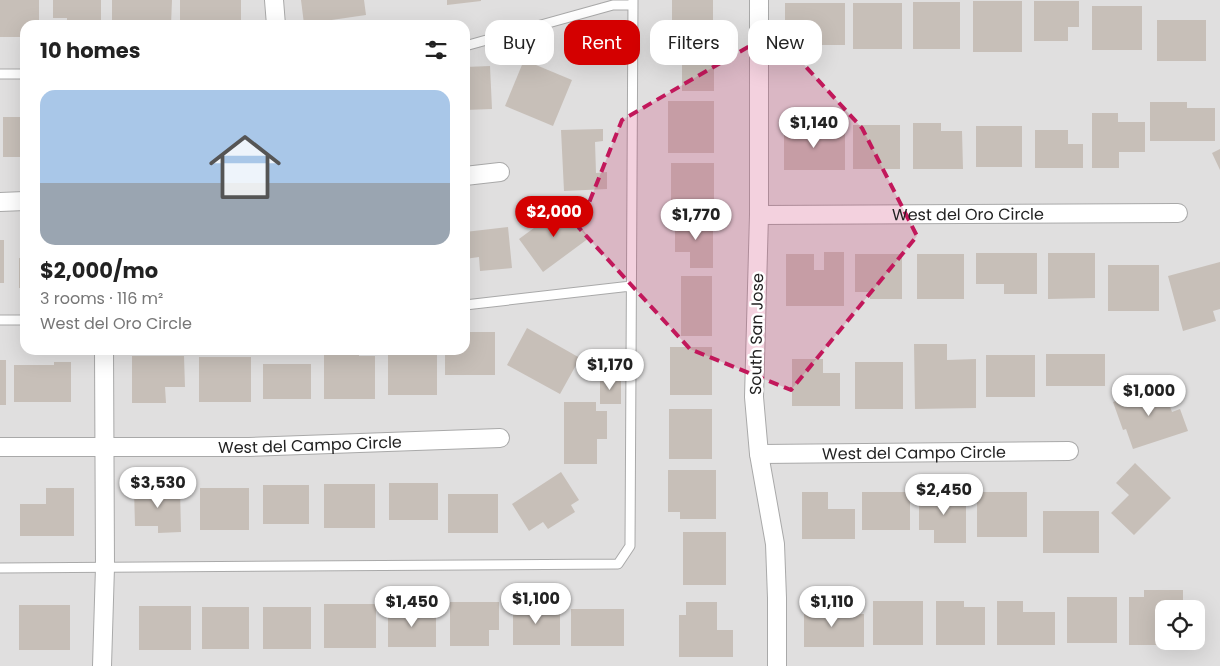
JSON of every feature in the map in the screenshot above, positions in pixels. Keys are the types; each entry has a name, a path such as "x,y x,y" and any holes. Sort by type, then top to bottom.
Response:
{"street":[{"path":"274,0 276,20"},
{"name":"South San Jose","path":"759,0 759,215 754,397 759,454 775,544 777,666"},
{"path":"470,175 500,172"},
{"path":"0,202 20,202"},
{"name":"West del Oro Circle","path":"759,215 1178,213"},
{"path":"102,666 105,568 104,355"},
{"name":"West del Campo Circle","path":"0,447 249,447 500,438"},
{"name":"West del Campo Circle","path":"759,454 1069,451"}],"lane":[{"path":"0,568 618,564 630,546 633,3 613,5 470,45"},
{"path":"0,74 20,74"},
{"path":"470,304 631,286"},
{"path":"0,320 20,320"}],"highlighted area":[{"path":"774,32 862,128 917,236 791,390 690,349 579,228 622,120"}],"shaded area":[{"path":"0,0 1220,0 1220,666 0,666"}],"building":[{"path":"0,0 39,0 39,20 20,20 20,37 0,37"},
{"path":"53,0 101,0 101,20 53,18"},
{"path":"112,0 172,0 171,20 112,20"},
{"path":"180,0 241,0 241,20 180,20"},
{"path":"301,0 364,0 366,15 332,20 304,20"},
{"path":"447,0 481,0 481,1 447,5"},
{"path":"672,0 713,0 713,20 672,20"},
{"path":"973,1 1022,1 1022,52 973,52"},
{"path":"1034,1 1079,1 1079,27 1068,27 1068,41 1034,41"},
{"path":"913,2 960,2 960,49 913,49"},
{"path":"785,3 845,3 845,45 822,45 822,20 785,20"},
{"path":"853,3 902,3 902,49 853,49"},
{"path":"1092,6 1142,6 1142,50 1092,50"},
{"path":"1157,20 1206,20 1206,61 1157,61"},
{"path":"522,65 536,65 572,80 553,126 505,106"},
{"path":"682,65 714,65 714,91 682,91"},
{"path":"490,66 492,109 470,110 470,67"},
{"path":"668,101 714,101 714,153 668,153"},
{"path":"1150,102 1187,102 1187,108 1215,108 1215,141 1150,141"},
{"path":"1092,113 1118,113 1118,122 1145,122 1145,152 1119,152 1119,168 1092,168"},
{"path":"3,117 20,117 20,157 3,157"},
{"path":"913,123 941,123 941,131 962,131 963,169 913,169"},
{"path":"853,125 900,125 900,169 853,169"},
{"path":"976,126 1022,126 1022,167 976,167"},
{"path":"603,129 603,141 595,142 596,173 607,172 607,189 564,191 561,130"},
{"path":"784,129 845,129 845,170 784,170"},
{"path":"1035,130 1068,130 1068,144 1083,144 1083,168 1035,168"},
{"path":"1220,149 1220,170 1212,153"},
{"path":"671,163 714,163 714,211 671,211"},
{"path":"565,205 589,238 543,272 519,239"},
{"path":"675,219 713,219 713,268 690,268 690,252 675,252"},
{"path":"508,227 512,268 480,271 479,257 470,258 470,231"},
{"path":"0,240 4,240 4,283 0,283"},
{"path":"824,252 844,252 844,306 786,306 786,254 814,254 814,270 824,270"},
{"path":"976,253 1037,253 1037,294 1004,294 1004,284 976,284"},
{"path":"1048,253 1095,253 1095,298 1048,299"},
{"path":"855,254 902,254 902,299 870,299 870,292 855,292"},
{"path":"917,254 964,254 964,299 917,299"},
{"path":"19,258 20,258 20,288"},
{"path":"1220,262 1220,309 1213,311 1216,321 1183,331 1168,276"},
{"path":"1108,265 1159,265 1159,311 1108,311"},
{"path":"681,276 712,276 712,336 681,336"},
{"path":"527,328 580,358 560,394 507,365"},
{"path":"470,332 495,332 495,375 445,375 445,355 470,355"},
{"path":"914,344 947,344 947,360 976,359 976,408 915,409"},
{"path":"670,347 712,347 712,395 670,395"},
{"path":"1046,354 1105,354 1105,386 1046,386"},
{"path":"324,355 375,356 375,399 324,399"},
{"path":"388,355 437,355 437,395 388,395"},
{"path":"986,355 1035,355 1035,397 986,397"},
{"path":"132,356 184,356 185,387 165,387 166,403 132,403"},
{"path":"199,357 251,357 251,402 199,402"},
{"path":"792,359 823,359 823,373 840,373 840,406 792,406"},
{"path":"0,360 6,360 6,405 0,405"},
{"path":"54,362 71,362 71,402 14,402 14,365 54,365"},
{"path":"855,362 903,362 903,409 855,409"},
{"path":"263,364 311,364 311,399 263,399"},
{"path":"600,378 621,378 621,404 600,404"},
{"path":"1162,385 1172,412 1180,409 1188,431 1133,449 1126,429 1123,430 1113,402"},
{"path":"564,402 596,402 596,411 607,411 607,439 597,439 597,464 564,464"},
{"path":"669,409 712,409 712,459 669,459"},
{"path":"1135,463 1171,498 1134,535 1111,513 1129,495 1116,483"},
{"path":"668,470 716,470 716,519 680,519 680,512 668,512"},
{"path":"561,472 579,500 571,505 575,512 548,529 543,522 529,531 512,504"},
{"path":"389,483 438,483 438,520 389,520"},
{"path":"324,484 375,484 375,528 324,528"},
{"path":"263,485 309,485 309,524 263,524"},
{"path":"46,488 74,488 74,536 20,536 20,504 46,504"},
{"path":"180,488 181,532 158,533 158,526 135,526 134,489"},
{"path":"200,488 249,488 249,530 200,530"},
{"path":"802,492 828,492 828,509 855,509 855,539 802,539"},
{"path":"862,492 910,492 910,530 862,530"},
{"path":"919,492 966,492 966,543 934,543 934,530 919,530"},
{"path":"977,492 1027,492 1027,537 977,537"},
{"path":"448,494 498,494 498,533 448,533"},
{"path":"1043,511 1099,511 1099,553 1043,553"},
{"path":"683,532 726,532 726,585 683,585"},
{"path":"1144,590 1183,590 1183,600 1155,600 1155,645 1129,645 1129,597 1144,597"},
{"path":"1067,597 1117,597 1117,643 1067,643"},
{"path":"873,601 923,601 923,645 873,645"},
{"path":"936,601 964,601 964,607 985,607 985,645 936,645"},
{"path":"997,601 1023,601 1023,612 1055,612 1055,645 997,645"},
{"path":"450,602 499,602 499,630 489,630 489,646 450,646"},
{"path":"686,602 717,602 717,630 733,630 733,657 679,657 679,615 686,615"},
{"path":"324,604 376,604 376,648 324,648"},
{"path":"19,605 70,605 70,650 19,650"},
{"path":"513,605 560,605 560,645 513,645"},
{"path":"804,605 833,605 833,614 864,614 864,647 804,647"},
{"path":"139,606 191,606 191,650 139,650"},
{"path":"202,607 249,607 249,649 202,649"},
{"path":"263,607 311,607 311,649 263,649"},
{"path":"388,609 436,609 436,647 388,647"},
{"path":"571,609 624,609 624,646 571,646"}]}
